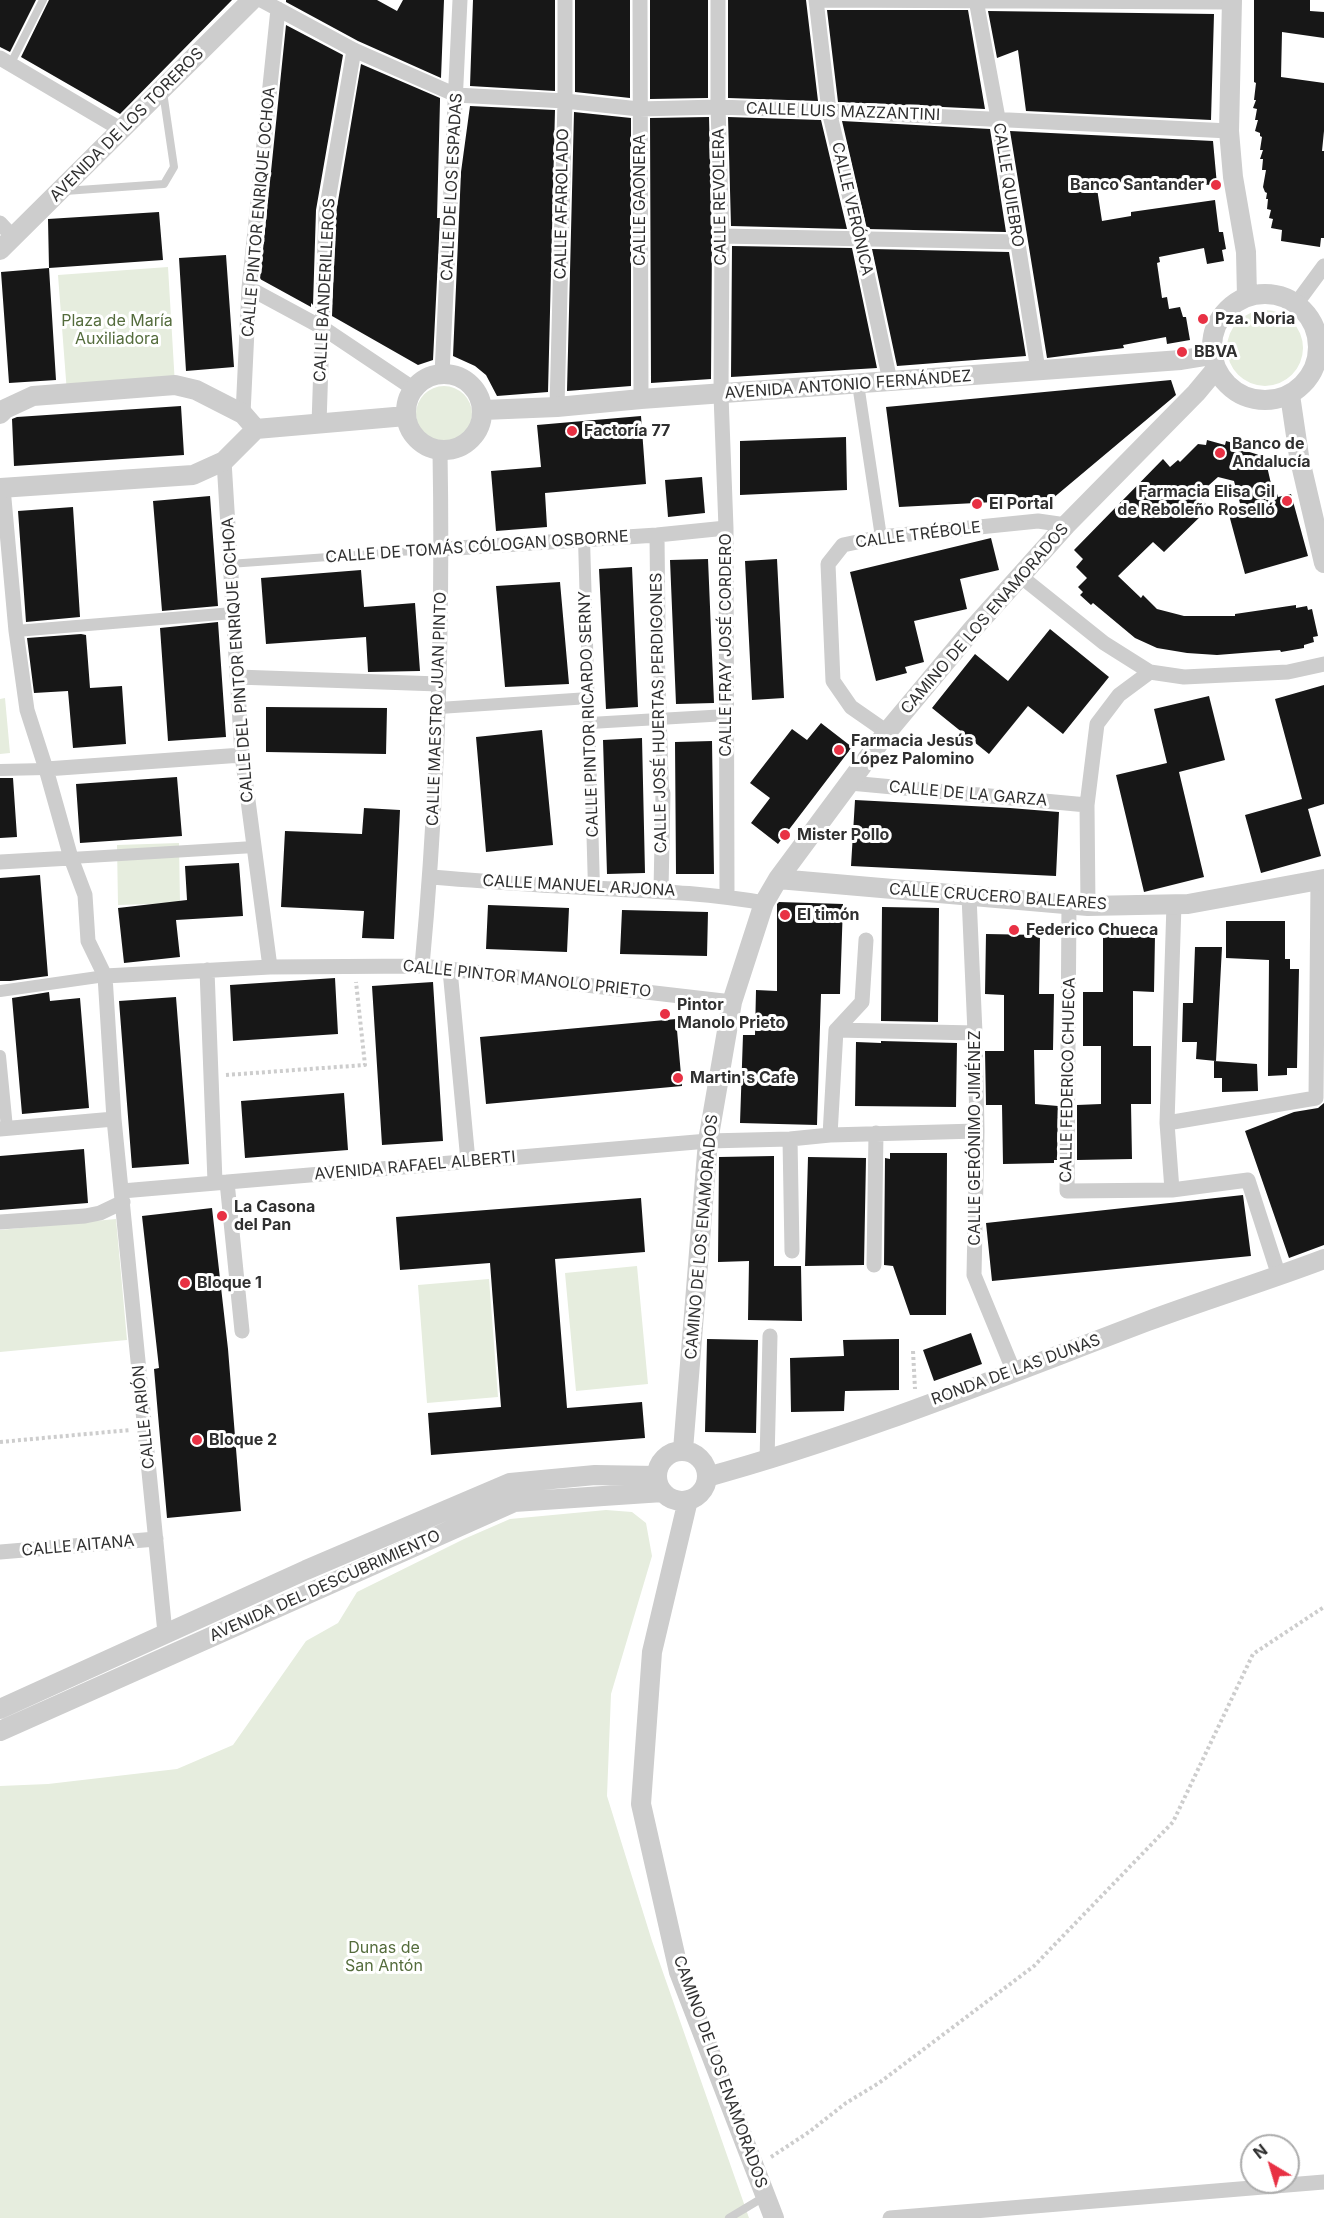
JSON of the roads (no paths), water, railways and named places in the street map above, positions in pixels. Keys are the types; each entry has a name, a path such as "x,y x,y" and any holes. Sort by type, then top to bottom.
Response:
{"street":[{"name":"AVENIDA DE LOS TOREROS","path":"7,244 252,0"},
{"path":"261,0 354,50 456,95"},
{"name":"CALLE DE LOS ESPADAS","path":"442,374 460,0"},
{"name":"CALLE AFAROLADO","path":"557,408 565,101 565,0"},
{"name":"CALLE GAONERA","path":"640,0 641,399"},
{"name":"CALLE REVOLERA","path":"718,0 718,107 722,236 721,394"},
{"path":"816,0 1232,1 1229,132 1233,177 1245,252 1247,297"},
{"name":"CALLE VERÓNICA","path":"816,0 829,111 860,240 890,381"},
{"name":"CALLE QUIEBRO","path":"976,0 998,118 1038,370"},
{"name":"CALLE PINTOR ENRIQUE OCHOA","path":"249,422 249,288 278,9"},
{"name":"CALLE BANDERILLEROS","path":"319,424 326,212 354,50"},
{"path":"5,61 122,130"},
{"name":"CALLE LUIS MAZZANTINI","path":"456,95 639,108 718,107 829,111 998,118 1062,124 1229,132"},
{"path":"0,223 7,244"},
{"path":"722,236 1017,242"},
{"path":"1296,304 1324,266"},
{"path":"249,288 323,328 414,388"},
{"path":"1273,294 1296,304 1313,322 1321,348 1311,375 1290,395 1276,400 1261,401 1247,398 1234,391 1223,381 1214,362 1212,340 1216,326 1224,314 1234,304 1247,297 1273,294"},
{"name":"AVENIDA ANTONIO FERNÁNDEZ","path":"483,410 557,408 641,399 1181,360 1214,362"},
{"name":"CAMINO DE LOS ENAMORADOS","path":"683,1450 708,1141 732,1002 764,903 778,879 887,732 1019,575 1180,410 1214,362"},
{"path":"442,374 454,375 465,380 480,398 483,410 482,423 476,435 466,445 453,450 440,451 417,440 409,429 406,407 414,388 422,381 442,374"},
{"path":"858,384 881,537"},
{"path":"0,414 5,409 33,396 175,385 196,390 249,422 319,424 406,416"},
{"name":"CALLE FRAY JOSÉ CORDERO","path":"721,394 726,528 727,896"},
{"path":"1290,395 1299,456 1324,563"},
{"path":"0,991 105,976 88,941 85,895 71,858 27,710 16,631 1,486 192,475 224,461 249,422"},
{"name":"CALLE MAESTRO JUAN PINTO","path":"422,966 430,877 439,708 442,549 440,451"},
{"name":"CALLE DEL PINTOR ENRIQUE OCHOA","path":"224,461 242,755 270,967"},
{"name":"CALLE TRÉBOLE","path":"887,732 850,706 833,681 828,564 843,545 881,537 1038,522 1066,525"},
{"name":"CALLE DE TOMÁS CÓLOGAN OSBORNE","path":"442,549 657,535 726,528"},
{"name":"CALLE JOSÉ HUERTAS PERDIGONES","path":"657,535 663,793 661,890"},
{"name":"CALLE PINTOR RICARDO SERNY","path":"584,539 594,888"},
{"path":"1019,575 1104,643 1150,672 1184,677 1288,672 1324,664"},
{"path":"16,631 233,613"},
{"path":"1079,904 1087,805 1098,724 1119,695 1150,672"},
{"path":"237,677 439,684"},
{"path":"439,708 589,698"},
{"path":"590,723 727,715"},
{"path":"0,770 242,755"},
{"name":"CALLE DE LA GARZA","path":"850,783 1087,805"},
{"path":"0,861 254,847"},
{"name":"CALLE MANUEL ARJONA","path":"430,877 661,890 727,896 764,903"},
{"name":"CALLE CRUCERO BALEARES","path":"778,879 1079,904 1188,904 1321,879"},
{"path":"1167,1123 1316,1098 1321,879"},
{"name":"CALLE GERÓNIMO JIMÉNEZ","path":"969,896 977,1131 974,1275 1014,1372"},
{"name":"CALLE FEDERICO CHUECA","path":"1079,904 1067,1191 1172,1190 1248,1180 1279,1276"},
{"path":"1172,1190 1167,1123 1174,904"},
{"path":"830,1134 836,1030 862,1002 866,940"},
{"name":"CALLE PINTOR MANOLO PRIETO","path":"105,976 270,967 422,966 732,1002"},
{"path":"207,970 211,1076 221,1182 242,1331"},
{"path":"450,970 468,1161"},
{"name":"CALLE ARIÓN","path":"105,976 114,1119 165,1633"},
{"path":"836,1030 975,1034"},
{"path":"0,1056 4,1128 114,1119"},
{"name":"AVENIDA RAFAEL ALBERTI","path":"0,1222 85,1216 99,1213 122,1196 221,1182 708,1141 790,1139 830,1134 977,1131"},
{"path":"874,1265 876,1133"},
{"path":"790,1139 792,1251"},
{"name":"RONDA DE LAS DUNAS","path":"707,1477 767,1461 1014,1372 1220,1294 1324,1259"},
{"path":"767,1461 770,1336"},
{"path":"683,1450 691,1452 703,1462 707,1477 701,1492 688,1500 674,1499 660,1484 658,1468 668,1455 683,1450"},
{"name":"AVENIDA DEL DESCUBRIMIENTO","path":"0,1709 306,1570 510,1483 595,1475 660,1484"},
{"name":"AVENIDA DEL DESCUBRIMIENTO","path":"0,1731 514,1502 660,1484"},
{"name":"CAMINO DE LOS ENAMORADOS","path":"688,1500 652,1652 641,1804 679,1972 774,2218"},
{"name":"CALLE AITANA","path":"0,1552 156,1539"},
{"path":"890,2218 1324,2182"}],"lane":[{"path":"5,61 43,0"},
{"path":"61,191 164,184 174,167 163,90"},
{"name":"CALLE DE TOMÁS CÓLOGAN OSBORNE","path":"229,564 442,549"},
{"path":"729,2218 766,2196"}],"place":[{"name":"Banco Santander","path":"1216,185"},
{"name":"Pza. Noria","path":"1203,319"},
{"name":"BBVA","path":"1182,352"},
{"name":"Factoría 77","path":"572,431"},
{"name":"Banco de Andalucía","path":"1220,453"},
{"name":"Farmacia Elisa Gil de Reboleño Roselló","path":"1287,501"},
{"name":"El Portal","path":"977,504"},
{"name":"Farmacia Jesús López Palomino","path":"839,750"},
{"name":"Mister Pollo","path":"785,835"},
{"name":"El timón","path":"785,915"},
{"name":"Federico Chueca","path":"1014,930"},
{"name":"Pintor Manolo Prieto","path":"665,1014"},
{"name":"Martin's Cafe","path":"678,1078"},
{"name":"La Casona del Pan","path":"222,1216"},
{"name":"Bloque 1","path":"185,1283"},
{"name":"Bloque 2","path":"197,1440"}],"park label":[{"name":"Plaza de María Auxiliadora","path":"117,330"},
{"name":"Dunas de San Antón","path":"384,1957"}]}
